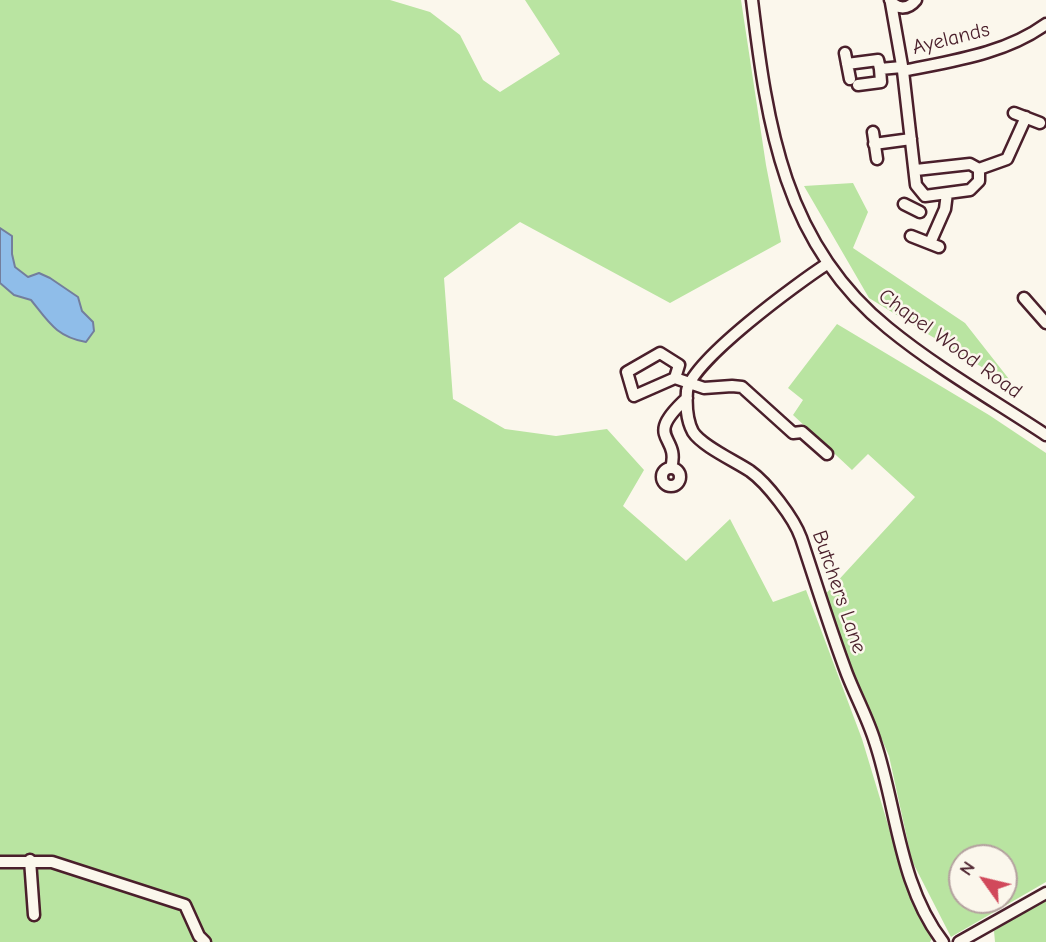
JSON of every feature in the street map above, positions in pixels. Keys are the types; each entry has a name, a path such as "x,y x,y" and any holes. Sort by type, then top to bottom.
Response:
{"street":[{"name":"Chapel Wood Road","path":"752,0 779,159 799,216 827,264 856,299 887,328 1046,435"},
{"name":"Ayelands","path":"890,1 902,8 912,5 915,0"},
{"name":"Ayelands","path":"890,1 902,69 916,185 925,196"},
{"name":"Ayelands","path":"902,69 985,54 1046,24"},
{"path":"845,53 847,64 854,82 881,82 877,60 847,64"},
{"path":"880,69 902,69"},
{"path":"1014,113 1040,123"},
{"path":"916,170 970,164 979,169 1007,159 1026,117"},
{"path":"873,132 877,159"},
{"path":"874,144 911,139"},
{"path":"904,204 917,211 925,196 970,190 979,181 979,169"},
{"path":"911,236 934,245 947,193"},
{"path":"689,383 731,338 773,302 827,264"},
{"path":"1024,298 1045,319"},
{"path":"676,378 679,365 660,353 627,372 634,396 676,378 713,389 742,387 793,433 802,432 827,454"},
{"name":"Butchers Lane","path":"689,383 688,417 694,434 753,473 780,503 799,534 847,673 876,743 904,863 934,930 943,942"},
{"path":"671,467 673,457 663,432 664,426 668,416 687,398"},
{"path":"30,860 34,915"},
{"path":"0,862 52,862 185,905 199,936 205,942"},
{"path":"959,942 979,938 1046,893"}],"green space":[{"path":"0,0 390,0 430,12 460,35 483,80 500,92 560,54 525,0 741,0 766,165 781,242 670,303 520,222 444,278 453,399 505,429 556,436 607,429 644,470 623,506 686,561 730,519 773,602 806,590 862,739 902,871 933,937 930,942 0,942"},
{"path":"853,183 868,212 853,248 965,323 1016,388 869,298 804,186"},
{"path":"837,324 989,415 1046,453 1046,882 1018,898 1018,844 948,844 948,914 991,914 951,937 912,861 889,756 821,599 915,497 868,454 852,470 793,415 803,400 788,388"},
{"path":"1046,898 1046,942 995,942 994,931"}],"water":[{"path":"0,228 12,236 15,267 28,277 39,273 50,278 78,297 82,311 93,322 94,331 86,342 60,332 31,300 14,295 0,283"}]}
